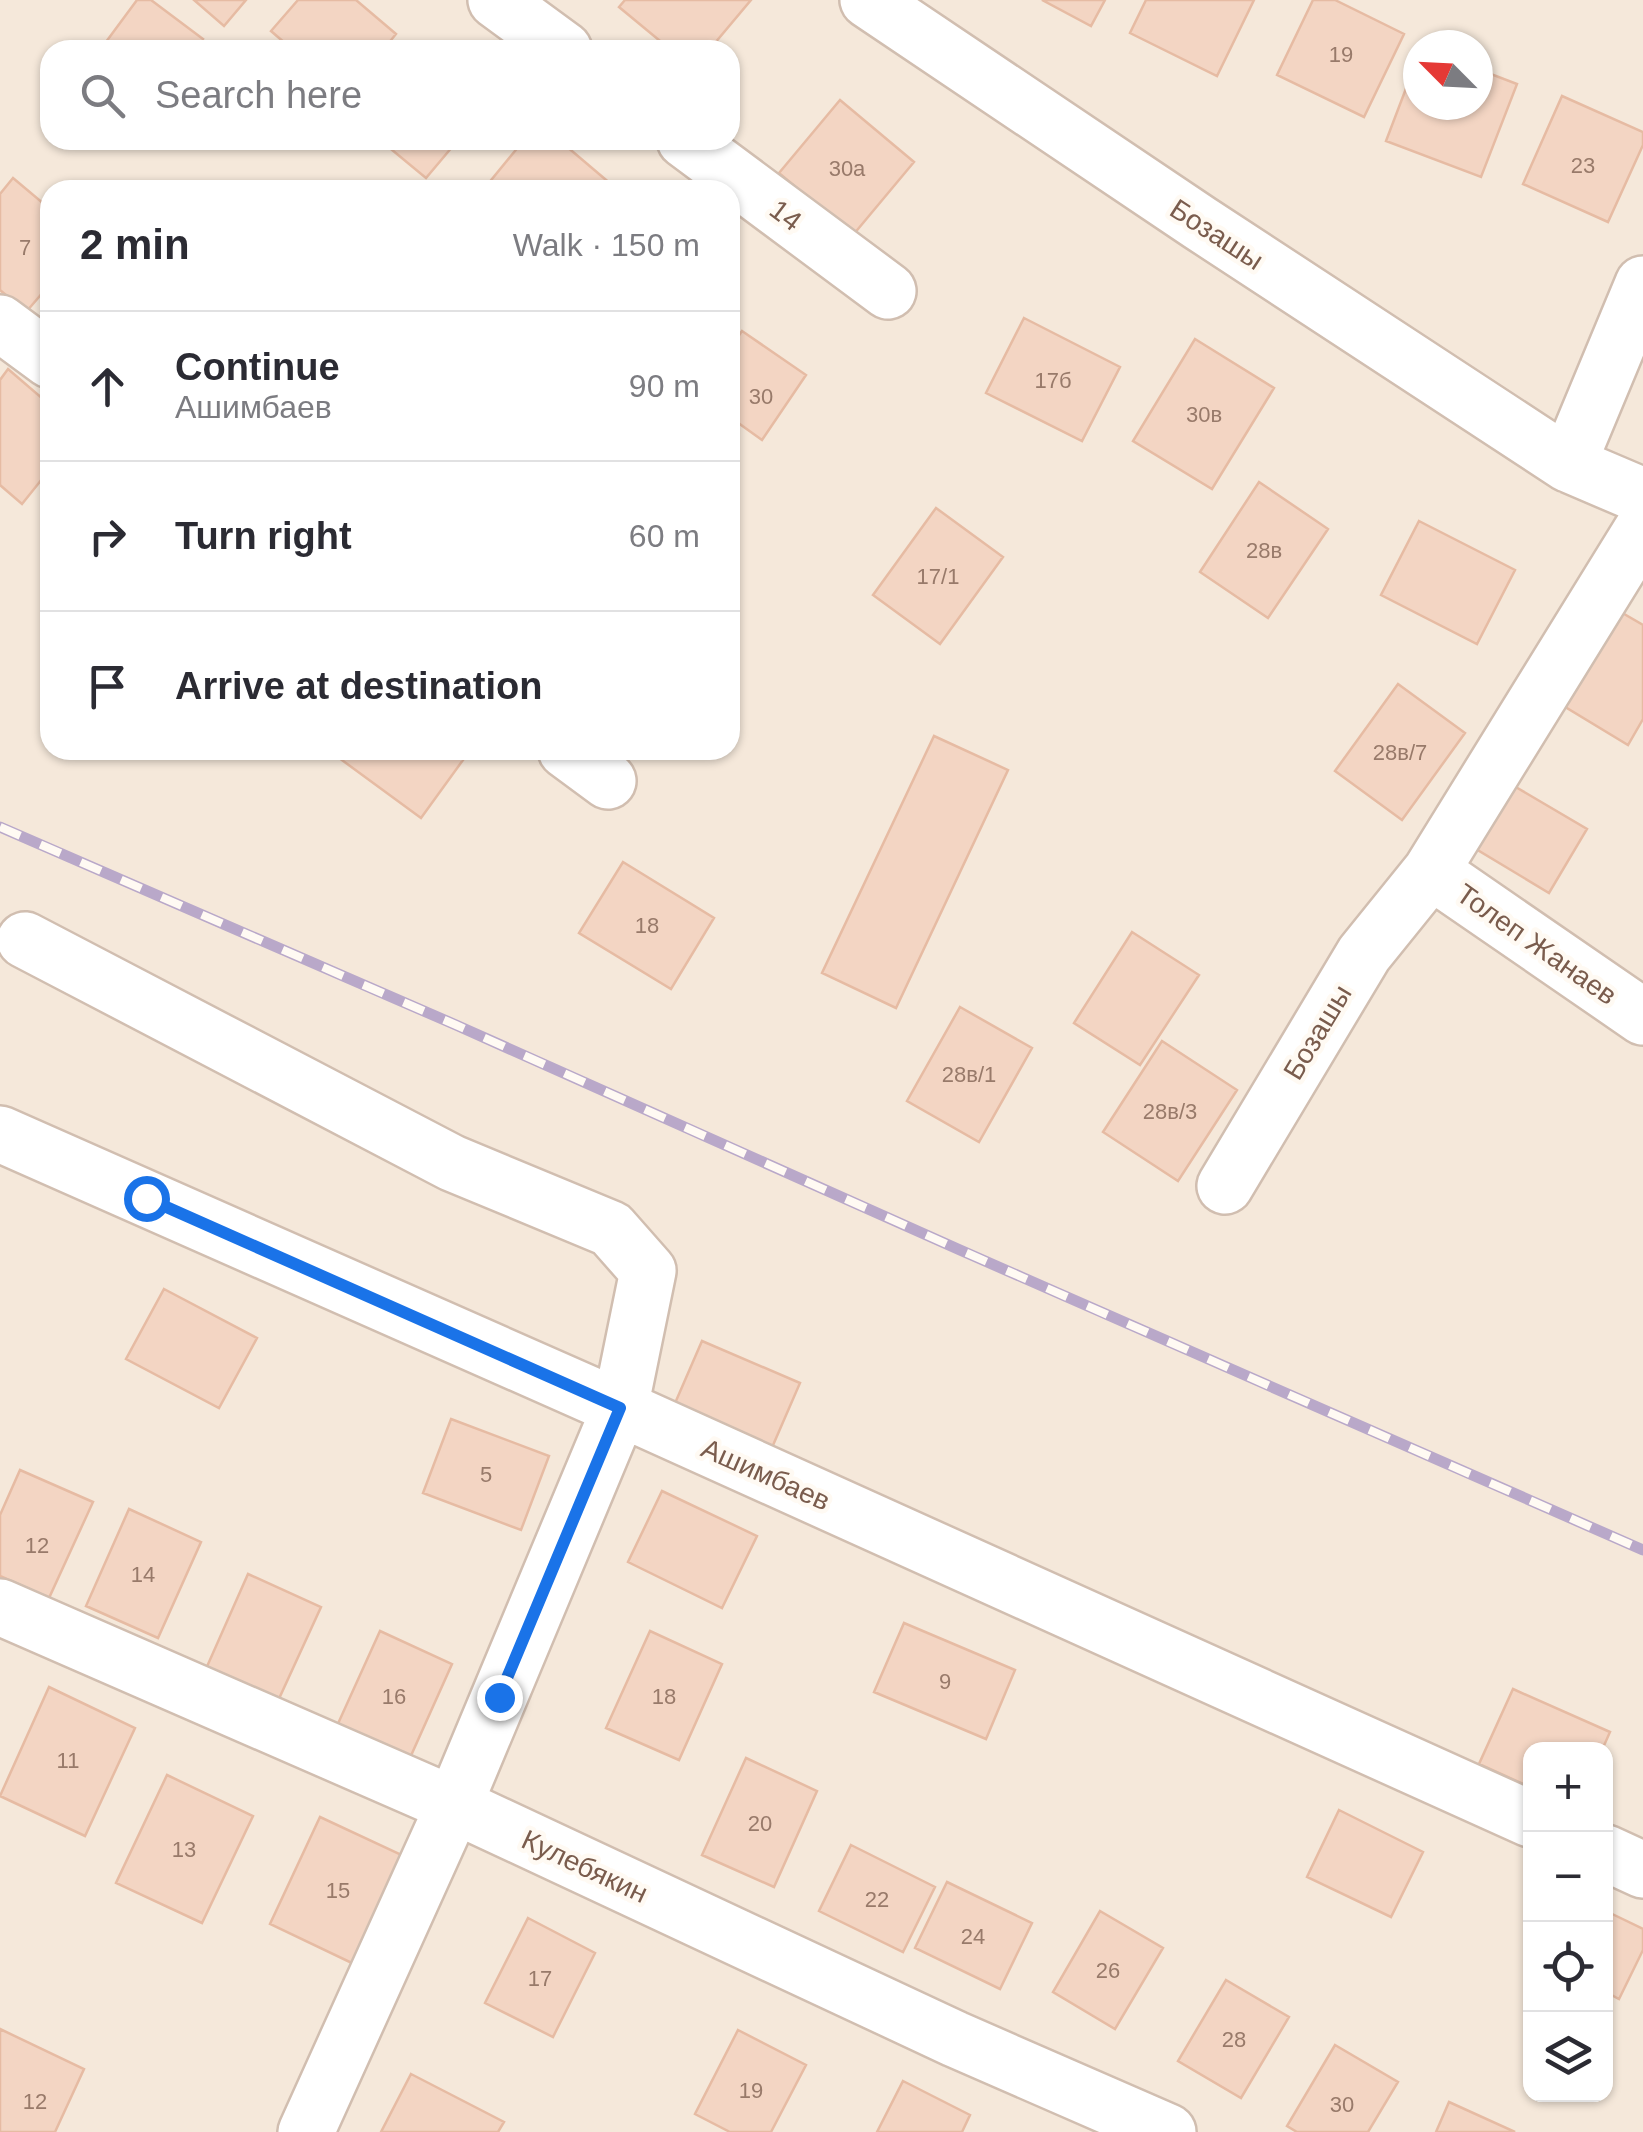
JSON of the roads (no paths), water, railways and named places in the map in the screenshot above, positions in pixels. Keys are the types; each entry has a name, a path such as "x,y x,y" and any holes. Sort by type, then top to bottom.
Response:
{"street":[{"path":"496,0 550,40"},
{"name":"Бозашы","path":"868,0 1200,224 1568,464 1643,496"},
{"name":"14","path":"698,150 739,180"},
{"name":"14","path":"740,181 888,291"},
{"path":"1568,464 1643,284"},
{"path":"0,323 40,353"},
{"name":"Бозашы","path":"1225,1186 1364,954 1430,871 1643,528"},
{"name":"Толеп Жанаев","path":"1430,871 1643,1017"},
{"path":"25,940 452,1163 611,1229 648,1272 620,1408 454,1805 306,2132"},
{"name":"Ашимбаев","path":"0,1134 620,1408 1523,1816"},
{"name":"Кулебякин","path":"0,1607 454,1805 955,2039 1168,2132"},
{"path":"1613,1856 1643,1870"}],"railway":[{"path":"0,827 1643,1550"}]}
